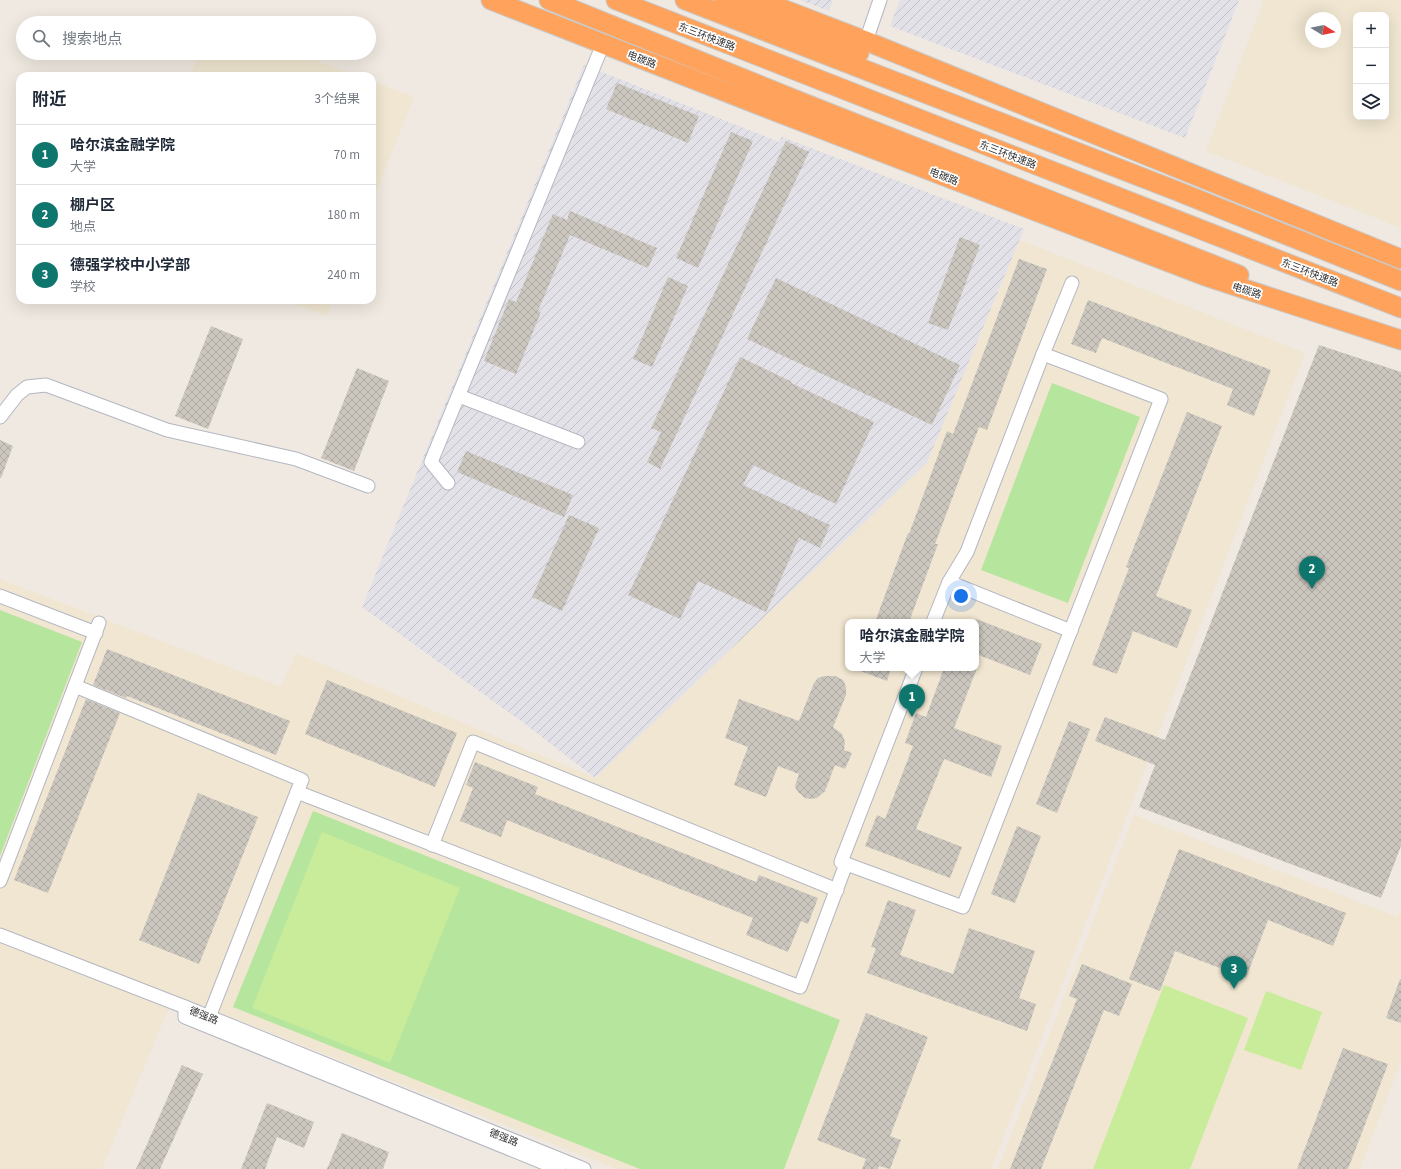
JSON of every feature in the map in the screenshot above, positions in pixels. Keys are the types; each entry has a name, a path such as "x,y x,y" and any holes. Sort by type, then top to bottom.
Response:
{"highway":[{"name":"电碳路","path":"491,0 1205,276 1401,340"},
{"path":"549,0 1139,236 1401,337"},
{"name":"东三环快速路","path":"616,0 1401,308"},
{"path":"685,0 1162,185 1401,281"},
{"path":"724,0 1122,155 1210,181"},
{"path":"759,0 866,41 1401,259"}],"street":[{"path":"866,41 880,0"},
{"path":"448,484 431,462 603,44"},
{"path":"934,619 949,582 967,552 1072,283"},
{"path":"915,671 841,862 963,907 1161,399 1043,354"},
{"path":"0,417 17,395 27,387 46,385 167,430 296,459 368,486"},
{"path":"458,396 578,442"},
{"path":"949,582 1071,631"},
{"path":"0,596 97,628 0,881"},
{"path":"75,686 302,780 209,1017"},
{"path":"432,845 473,742 836,890"},
{"path":"297,792 800,987 846,864"},
{"path":"0,935 185,1007"},
{"name":"德强路","path":"559,1169 185,1017 185,1007 584,1169"}],"shaded area":[{"path":"800,0 833,0 829,11"},
{"path":"900,0 1239,0 1185,138 890,26"},
{"path":"1264,0 1401,0 1401,228 1206,151"},
{"path":"196,60 315,60 347,72 192,72"},
{"path":"584,65 779,142 782,137 1024,229 927,463 595,778 525,724 362,607"},
{"path":"376,83 414,97 376,192"},
{"path":"1020,240 1305,353 991,1169 617,1169 174,995 102,1169 0,1169 0,579 281,687 296,653 595,778 927,463"},
{"path":"296,304 332,304 327,316"},
{"path":"1134,815 1398,917 1401,908 1401,1061 1360,1169 998,1169"}],"green space":[{"path":"1052,383 1140,417 1068,603 981,570"},
{"path":"0,610 82,642 0,856"},
{"path":"313,811 840,1020 784,1169 640,1169 233,1007"},
{"path":"322,832 460,888 390,1063 252,1008"},
{"path":"1164,985 1248,1018 1190,1169 1093,1169"},
{"path":"1266,991 1322,1012 1301,1070 1244,1050"}],"building":[{"path":"617,83 699,116 688,143 606,109"},
{"path":"731,132 753,141 698,268 676,258"},
{"path":"786,141 809,152 660,469 647,462 661,432 651,428"},
{"path":"570,211 657,248 648,268 570,235 538,311 541,312 516,374 484,361 509,299 516,302 553,214 567,220"},
{"path":"960,237 980,245 948,330 928,323"},
{"path":"1019,259 1047,269 987,430 979,427 935,544 938,544 910,619 876,619 947,431 953,434"},
{"path":"668,277 688,286 652,367 633,359"},
{"path":"776,278 960,365 932,425 747,339"},
{"path":"1088,300 1271,370 1254,416 1227,405 1233,389 1102,338 1096,353 1071,344"},
{"path":"211,326 243,339 208,429 175,416"},
{"path":"1319,345 1401,372 1401,846 1381,898 1139,807 1155,765 1095,741 1105,717 1165,740"},
{"path":"740,357 874,422 836,504 753,465 743,485 830,525 820,548 799,538 766,612 698,581 680,619 628,595"},
{"path":"357,368 389,381 354,471 321,458"},
{"path":"1187,412 1222,426 1156,596 1192,610 1177,648 1133,631 1117,674 1092,665 1129,568 1126,567"},
{"path":"0,440 13,446 1,478 0,478"},
{"path":"466,451 573,495 564,517 457,472"},
{"path":"569,515 599,528 562,611 532,597"},
{"path":"979,620 1042,644 1030,675 979,655"},
{"path":"107,649 290,721 276,755 127,696 126,698 93,685"},
{"path":"860,671 890,671 887,681"},
{"path":"943,671 976,671 954,728 1002,746 991,777 944,759 916,829 962,847 950,878 865,846 877,815 885,819 913,746 905,743 916,713 926,717"},
{"path":"824,676 835,676 843,680 846,687 846,695 833,727 842,734 845,742 844,750 852,753 845,769 835,765 825,791 817,798 811,799 805,798 797,791 795,786 799,774 778,766 766,797 734,785 748,747 725,738 739,699 799,721 814,683 818,678"},
{"path":"327,680 457,733 435,787 305,734"},
{"path":"86,699 120,713 48,893 14,880"},
{"path":"1069,721 1090,729 1057,813 1036,804"},
{"path":"475,762 538,787 535,794 756,882 759,875 818,898 808,924 801,921 788,952 746,935 753,918 507,820 501,837 460,821 473,788 466,785"},
{"path":"198,793 258,817 199,964 139,940"},
{"path":"1017,826 1041,836 1015,903 991,894"},
{"path":"1179,849 1346,913 1333,946 1268,920 1246,978 1175,951 1160,991 1129,979"},
{"path":"888,900 916,910 900,955 953,974 969,928 1035,951 1019,998 1036,1004 1027,1031 867,973 876,948 871,947"},
{"path":"1082,964 1132,984 1119,1016 1104,1010 1041,1169 1010,1169 1077,999 1069,996"},
{"path":"1401,979 1401,1023 1386,1018"},
{"path":"866,1013 928,1037 890,1136 901,1140 890,1169 879,1166 878,1169 862,1169 866,1159 817,1140"},
{"path":"1343,1048 1388,1064 1348,1169 1297,1169"},
{"path":"182,1065 203,1074 160,1169 136,1169"},
{"path":"267,1103 314,1122 304,1148 277,1137 265,1169 241,1169"},
{"path":"342,1133 389,1152 383,1169 327,1169"}],"place":[{"name":"棚户区","path":"1312,589"},
{"name":"哈尔滨金融学院","path":"912,717"},
{"name":"德强学校中小学部","path":"1234,989"}]}
